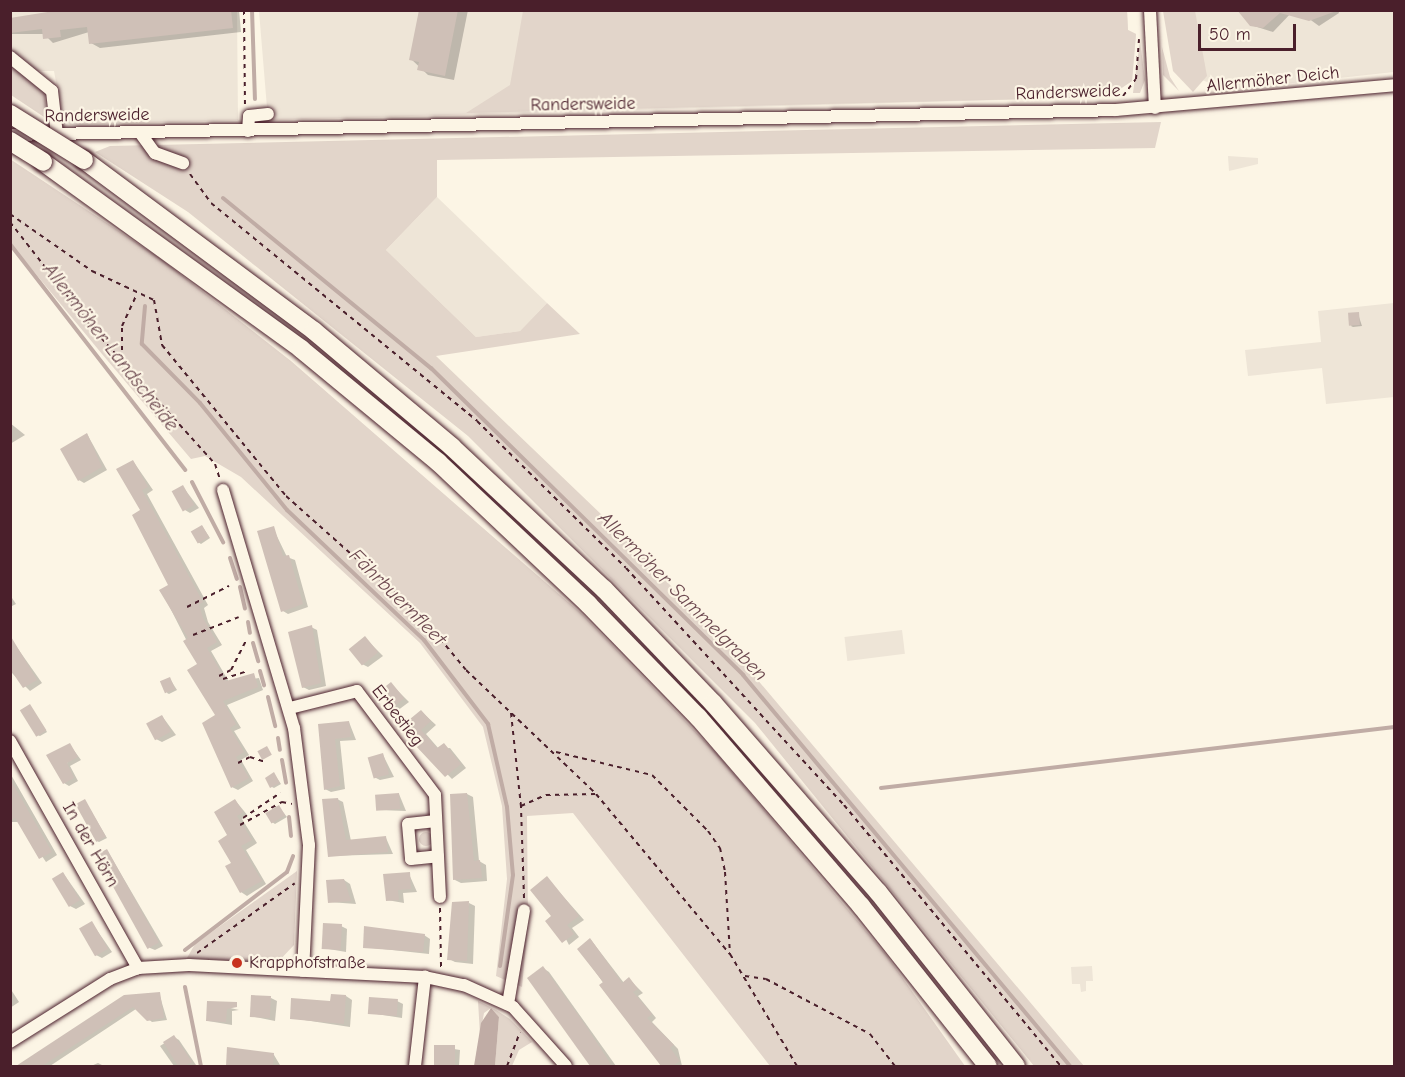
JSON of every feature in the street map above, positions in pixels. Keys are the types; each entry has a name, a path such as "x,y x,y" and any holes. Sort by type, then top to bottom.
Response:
{"highway":[{"path":"10,114 84,160 314,331 452,447 604,589 713,703 878,892 1016,1066"},
{"path":"10,141 43,162 301,349 438,462 588,604 721,744 875,923 988,1066"}],"street":[{"path":"1150,10 1155,108"},
{"path":"10,57 52,91 57,135"},
{"name":"Allermöher Deich","path":"1155,108 1395,85"},
{"name":"Randersweide","path":"10,135 141,134 1155,108"},
{"path":"248,131 249,116 268,114"},
{"path":"141,134 155,153 183,164"},
{"path":"224,490 290,708 309,874 303,971"},
{"name":"Erbestieg","path":"290,708 357,692 435,795 440,897"},
{"name":"In der Hörn","path":"10,741 138,968"},
{"path":"436,821 408,824 411,859 438,856"},
{"path":"508,1004 524,910"},
{"path":"10,1042 110,979 138,968 189,965 425,977 441,980 508,1004 530,1021 566,1066"},
{"path":"415,1066 425,977"}],"path":[{"path":"244,10 249,116"},
{"path":"10,214 92,271 157,305 162,345 286,496 423,618 511,713 556,752 596,794 730,954 797,1066"},
{"path":"10,222 122,361 215,464 224,490"},
{"path":"122,361 122,326 137,294"},
{"path":"187,607 229,586"},
{"path":"193,635 239,617"},
{"path":"219,676 231,670 246,639"},
{"path":"223,679 246,672"},
{"path":"511,713 521,806 524,910"},
{"path":"556,752 652,775 708,831 720,848 725,872 730,954"},
{"path":"238,763 250,757 265,762"},
{"path":"243,818 280,794"},
{"path":"521,806 546,795 596,794"},
{"path":"240,825 282,802 292,804"},
{"path":"189,965 208,942 309,874"},
{"path":"440,897 441,980"},
{"path":"745,976 766,980 870,1034 895,1066"},
{"path":"507,1066 530,1021"}],"shaded area":[{"path":"1127,10 1128,30 1136,34 1132,81 1108,97 268,120 259,11"},
{"path":"1127,10 1128,30 1136,34 1132,81 1108,97 466,113 510,85 523,11"},
{"path":"10,11 237,11 238,120 70,125 62,115 54,71 34,71 11,52"},
{"path":"1163,11 1195,11 1207,76 1193,92 1173,71"},
{"path":"1179,11 1394,11 1394,72 1228,90 1189,75"},
{"path":"1140,41 1145,80 1140,93 1133,93"},
{"path":"1162,47 1170,77 1179,91 1163,75"},
{"path":"10,62 44,90 47,119 11,95"},
{"path":"1161,122 1155,148 437,160 437,197 386,250 476,337 520,331 547,303 580,334 436,356 627,539 745,665 1084,1066 1034,1066 755,723 468,436 188,212 95,152 110,146"},
{"path":"1228,156 1258,158 1258,164 1229,171"},
{"path":"10,159 161,259 291,361 583,615 717,754 887,956 965,1066 770,1066 573,813 527,816 528,923 522,987 496,976 507,879 502,806 483,727 420,643 241,477 205,456 191,459 102,354 11,244"},
{"path":"437,197 547,303 520,331 476,337 386,250"},
{"path":"1394,303 1394,397 1326,404 1322,368 1248,376 1245,350 1321,342 1318,311"},
{"path":"902,630 905,654 847,661 844,637"},
{"path":"423,832 429,832 433,839 429,846 423,846 419,842 419,836"},
{"path":"297,871 294,945 277,963 187,958 195,944"},
{"path":"1092,966 1093,981 1086,981 1086,991 1081,992 1080,984 1072,984 1071,967"},
{"path":"478,1001 496,1010 510,1019 532,1042 519,1050 512,1066 495,1066 499,1017 491,1008 484,1013 480,1035"},
{"path":"491,1008 499,1017 495,1066 474,1066 481,1023"}],"building":[{"path":"60,10 231,10 233,28 89,44 87,27 60,30 61,37 43,39 42,29 10,33 10,18"},
{"path":"419,10 458,10 445,76 417,70 419,62 409,60"},
{"path":"1237,10 1339,10 1309,21 1280,13 1263,28 1250,26"},
{"path":"1359,312 1360,325 1349,326 1348,313"},
{"path":"87,433 102,467 78,481 60,449"},
{"path":"133,460 148,487 142,490 203,602 199,605 203,618 217,642 207,648 226,681 254,673 258,687 223,701 236,724 230,728 244,752 236,757 249,778 231,788 202,723 215,715 187,670 197,664 183,641 188,638 159,590 168,585 132,515 140,510 116,469"},
{"path":"183,485 194,505 183,511 172,491"},
{"path":"202,525 209,537 198,544 191,532"},
{"path":"274,526 283,556 289,555 303,604 281,612 257,531"},
{"path":"312,625 321,683 302,688 288,632"},
{"path":"10,635 37,680 23,688 10,669"},
{"path":"365,636 378,652 362,666 349,649"},
{"path":"170,677 175,689 165,693 160,681"},
{"path":"391,682 404,698 392,708 379,692"},
{"path":"30,704 46,730 36,737 20,710"},
{"path":"421,710 431,721 421,730 437,748 444,743 461,764 445,777 399,728"},
{"path":"162,715 171,732 155,740 146,723"},
{"path":"349,721 351,737 335,739 340,786 324,790 318,724"},
{"path":"70,743 78,757 67,763 74,778 63,784 46,755"},
{"path":"267,746 272,755 262,760 257,751"},
{"path":"383,753 389,774 374,779 368,757"},
{"path":"274,772 280,783 270,788 265,778"},
{"path":"10,779 52,852 39,859 15,818 10,821"},
{"path":"399,793 400,809 376,811 375,795"},
{"path":"467,793 474,861 480,860 482,878 453,880 450,794"},
{"path":"338,798 346,840 386,836 388,852 328,857 322,799"},
{"path":"85,799 106,837 96,842 75,804"},
{"path":"235,799 243,812 237,816 252,840 241,846 262,881 240,893 225,866 231,863 218,841 227,835 214,812"},
{"path":"279,805 285,815 271,824 265,813"},
{"path":"107,849 159,943 148,949 96,855"},
{"path":"63,872 80,900 69,907 52,879"},
{"path":"410,872 411,889 398,890 399,900 386,901 383,874"},
{"path":"547,876 579,916 567,925 574,934 562,943 545,921 551,916 530,890"},
{"path":"344,879 351,901 328,903 326,880"},
{"path":"469,901 467,961 447,960 452,902"},
{"path":"92,921 108,949 95,956 79,928"},
{"path":"323,923 342,924 341,950 322,949"},
{"path":"364,926 425,934 423,952 363,948"},
{"path":"590,938 622,983 629,977 638,989 633,992 652,1014 647,1018 674,1045 670,1048 680,1061 672,1066 661,1066 599,985 603,982 577,949"},
{"path":"543,966 612,1066 590,1066 527,978"},
{"path":"160,992 164,1018 147,1021 133,1007 42,1066 16,1066 124,995"},
{"path":"331,994 346,995 344,1024 290,1019 291,998 330,1001"},
{"path":"251,995 271,996 270,1018 250,1017"},
{"path":"369,997 398,999 397,1016 368,1014"},
{"path":"207,1001 237,1002 237,1007 227,1009 226,1022 206,1021"},
{"path":"174,1035 192,1062 185,1066 178,1066 163,1042"},
{"path":"434,1045 455,1045 455,1066 434,1066"},
{"path":"227,1047 274,1053 273,1066 226,1066"}],"waterway":[{"path":"252,10 255,99"},
{"name":"Allermöher Sammelgraben","path":"223,198 431,368 743,675 1070,1066"},
{"name":"Allermöher Landscheide","path":"10,244 185,470"},
{"name":"Fährbuernfleet","path":"145,306 142,344 200,403 287,510 424,640 488,724 507,807 513,875 500,966"},
{"name":"Allermöher Landscheide","path":"192,482 223,542"},
{"name":"Allermöher Landscheide","path":"230,558 237,579"},
{"name":"Allermöher Landscheide","path":"240,587 245,608"},
{"name":"Allermöher Landscheide","path":"248,622 250,633"},
{"name":"Allermöher Landscheide","path":"253,643 258,661"},
{"name":"Allermöher Landscheide","path":"260,671 264,685"},
{"name":"Allermöher Landscheide","path":"268,697 275,726"},
{"path":"881,788 1394,727"},
{"name":"Allermöher Landscheide","path":"278,738 280,750"},
{"name":"Allermöher Landscheide","path":"282,760 286,783"},
{"name":"Allermöher Landscheide","path":"289,817 291,836"},
{"path":"185,950 287,872 293,856"},
{"path":"185,987 201,1066"}],"place":[{"name":"Krapphofstraße","path":"237,963"}]}
